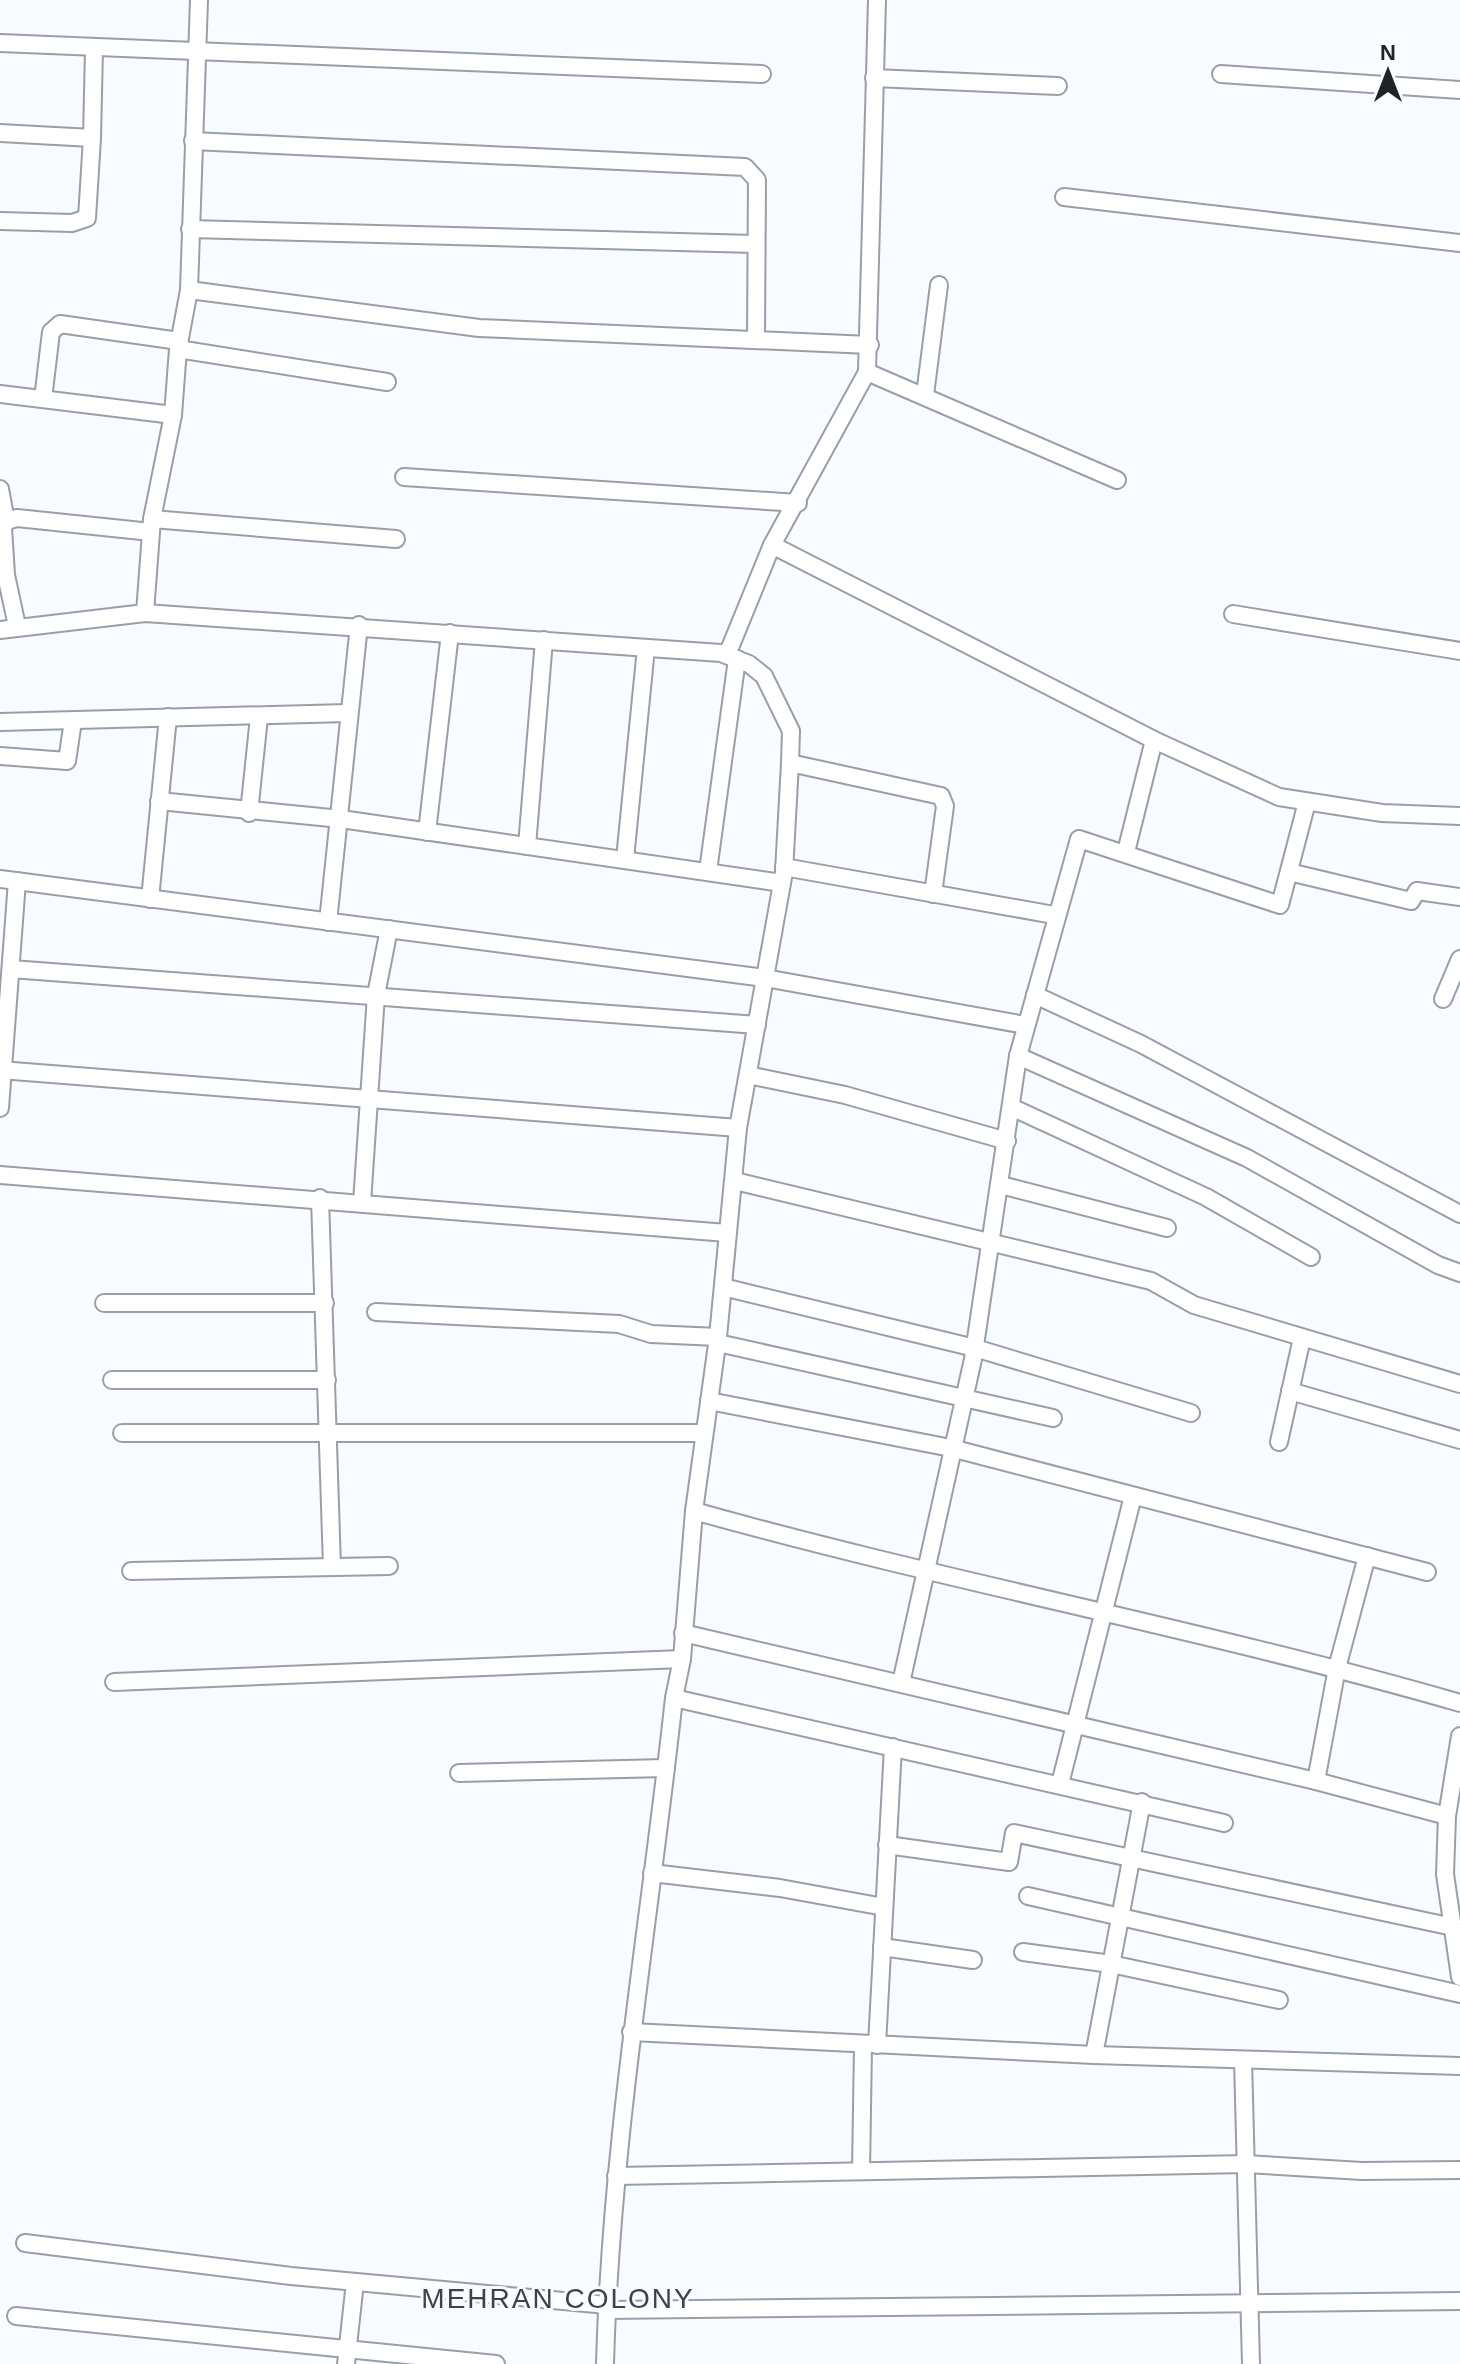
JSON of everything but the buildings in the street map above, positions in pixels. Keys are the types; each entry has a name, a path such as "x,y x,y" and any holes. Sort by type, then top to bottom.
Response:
{"street":[{"path":"145,613 151,525 173,415 178,345 189,290 199,0"},
{"path":"708,871 732,657 772,545 798,503 867,372 877,0"},
{"path":"0,43 762,74"},
{"path":"0,221 72,223 87,218 94,48"},
{"path":"1221,74 1460,90"},
{"path":"874,78 1058,86"},
{"path":"0,133 92,138"},
{"path":"193,141 745,167 757,180 756,337"},
{"path":"1064,197 1460,243"},
{"path":"190,229 755,244"},
{"path":"925,395 939,285"},
{"path":"189,290 479,328 756,337 870,345"},
{"path":"43,399 51,332 60,324 387,382"},
{"path":"867,372 1117,480"},
{"path":"0,394 173,415"},
{"path":"404,477 798,503"},
{"path":"0,489 6,521 3,528 3,575 8,628 145,613 359,625 732,657 764,676 791,731 783,875 738,1128 718,1340 694,1511 682,1659 674,1698 631,2032 616,2176 605,2364"},
{"path":"6,521 17,518 396,539"},
{"path":"772,545 1154,740 1279,797 1382,813 1460,816"},
{"path":"1233,614 1460,651"},
{"path":"328,922 341,819 347,713 359,625"},
{"path":"427,832 450,633"},
{"path":"527,846 544,640"},
{"path":"625,859 646,648"},
{"path":"0,722 347,713"},
{"path":"150,899 168,717"},
{"path":"249,813 259,717"},
{"path":"0,756 67,761 73,721"},
{"path":"1126,852 1154,740"},
{"path":"790,763 941,796 945,806 933,894"},
{"path":"159,801 249,813 341,819 708,871 783,875 933,894 1054,915"},
{"path":"901,1683 975,1348 1018,1056 1054,915 1079,839 1280,905 1307,802"},
{"path":"1289,872 1411,901 1417,891 1460,897"},
{"path":"0,1108 8,880 765,978 1025,1025"},
{"path":"362,1203 376,995 389,929"},
{"path":"1443,999 1460,959"},
{"path":"7,960 376,995 757,1025"},
{"path":"1035,995 1141,1044 1460,1214"},
{"path":"1018,1056 1247,1158 1438,1265 1460,1273"},
{"path":"1,1070 738,1128"},
{"path":"748,1075 845,1095 1007,1141"},
{"path":"1011,1107 1206,1197 1311,1257"},
{"path":"0,1175 320,1198 727,1233"},
{"path":"735,1181 1151,1281 1194,1305 1460,1384"},
{"path":"1001,1185 1167,1228"},
{"path":"320,1198 332,1567"},
{"path":"723,1287 975,1348 1191,1413"},
{"path":"104,1303 325,1303"},
{"path":"376,1312 619,1324 651,1334 718,1340 1053,1418"},
{"path":"1279,1442 1302,1338"},
{"path":"112,1380 327,1380"},
{"path":"1290,1391 1460,1440"},
{"path":"709,1401 951,1448 1427,1572"},
{"path":"122,1433 704,1433"},
{"path":"1060,1784 1078,1725 1133,1496"},
{"path":"694,1511 925,1570 1104,1610 1337,1668 1460,1703"},
{"path":"1316,1781 1337,1668 1367,1556"},
{"path":"131,1571 389,1566"},
{"path":"683,1633 1316,1781 1447,1816"},
{"path":"114,1682 682,1659"},
{"path":"674,1698 1224,1823"},
{"path":"1460,1736 1455,1788 1447,1816 1445,1874 1460,1977"},
{"path":"861,2171 870,2046 882,1947 893,1747"},
{"path":"459,1773 666,1768"},
{"path":"1094,2055 1142,1802"},
{"path":"887,1845 1009,1862 1014,1833 1453,1927"},
{"path":"652,1873 780,1888 884,1907"},
{"path":"1028,1896 1460,1994"},
{"path":"882,1947 973,1960"},
{"path":"1023,1952 1111,1964 1279,2000"},
{"path":"631,2032 870,2046 1460,2066"},
{"path":"1243,2060 1251,2364"},
{"path":"616,2176 1246,2164 1362,2171 1460,2170"},
{"path":"25,2243 355,2282 606,2307 1460,2301"},
{"path":"346,2356 355,2282"},
{"path":"16,2316 346,2356 496,2364"}],"district":[{"name":"MEHRAN COLONY","path":"558,2298"}]}
